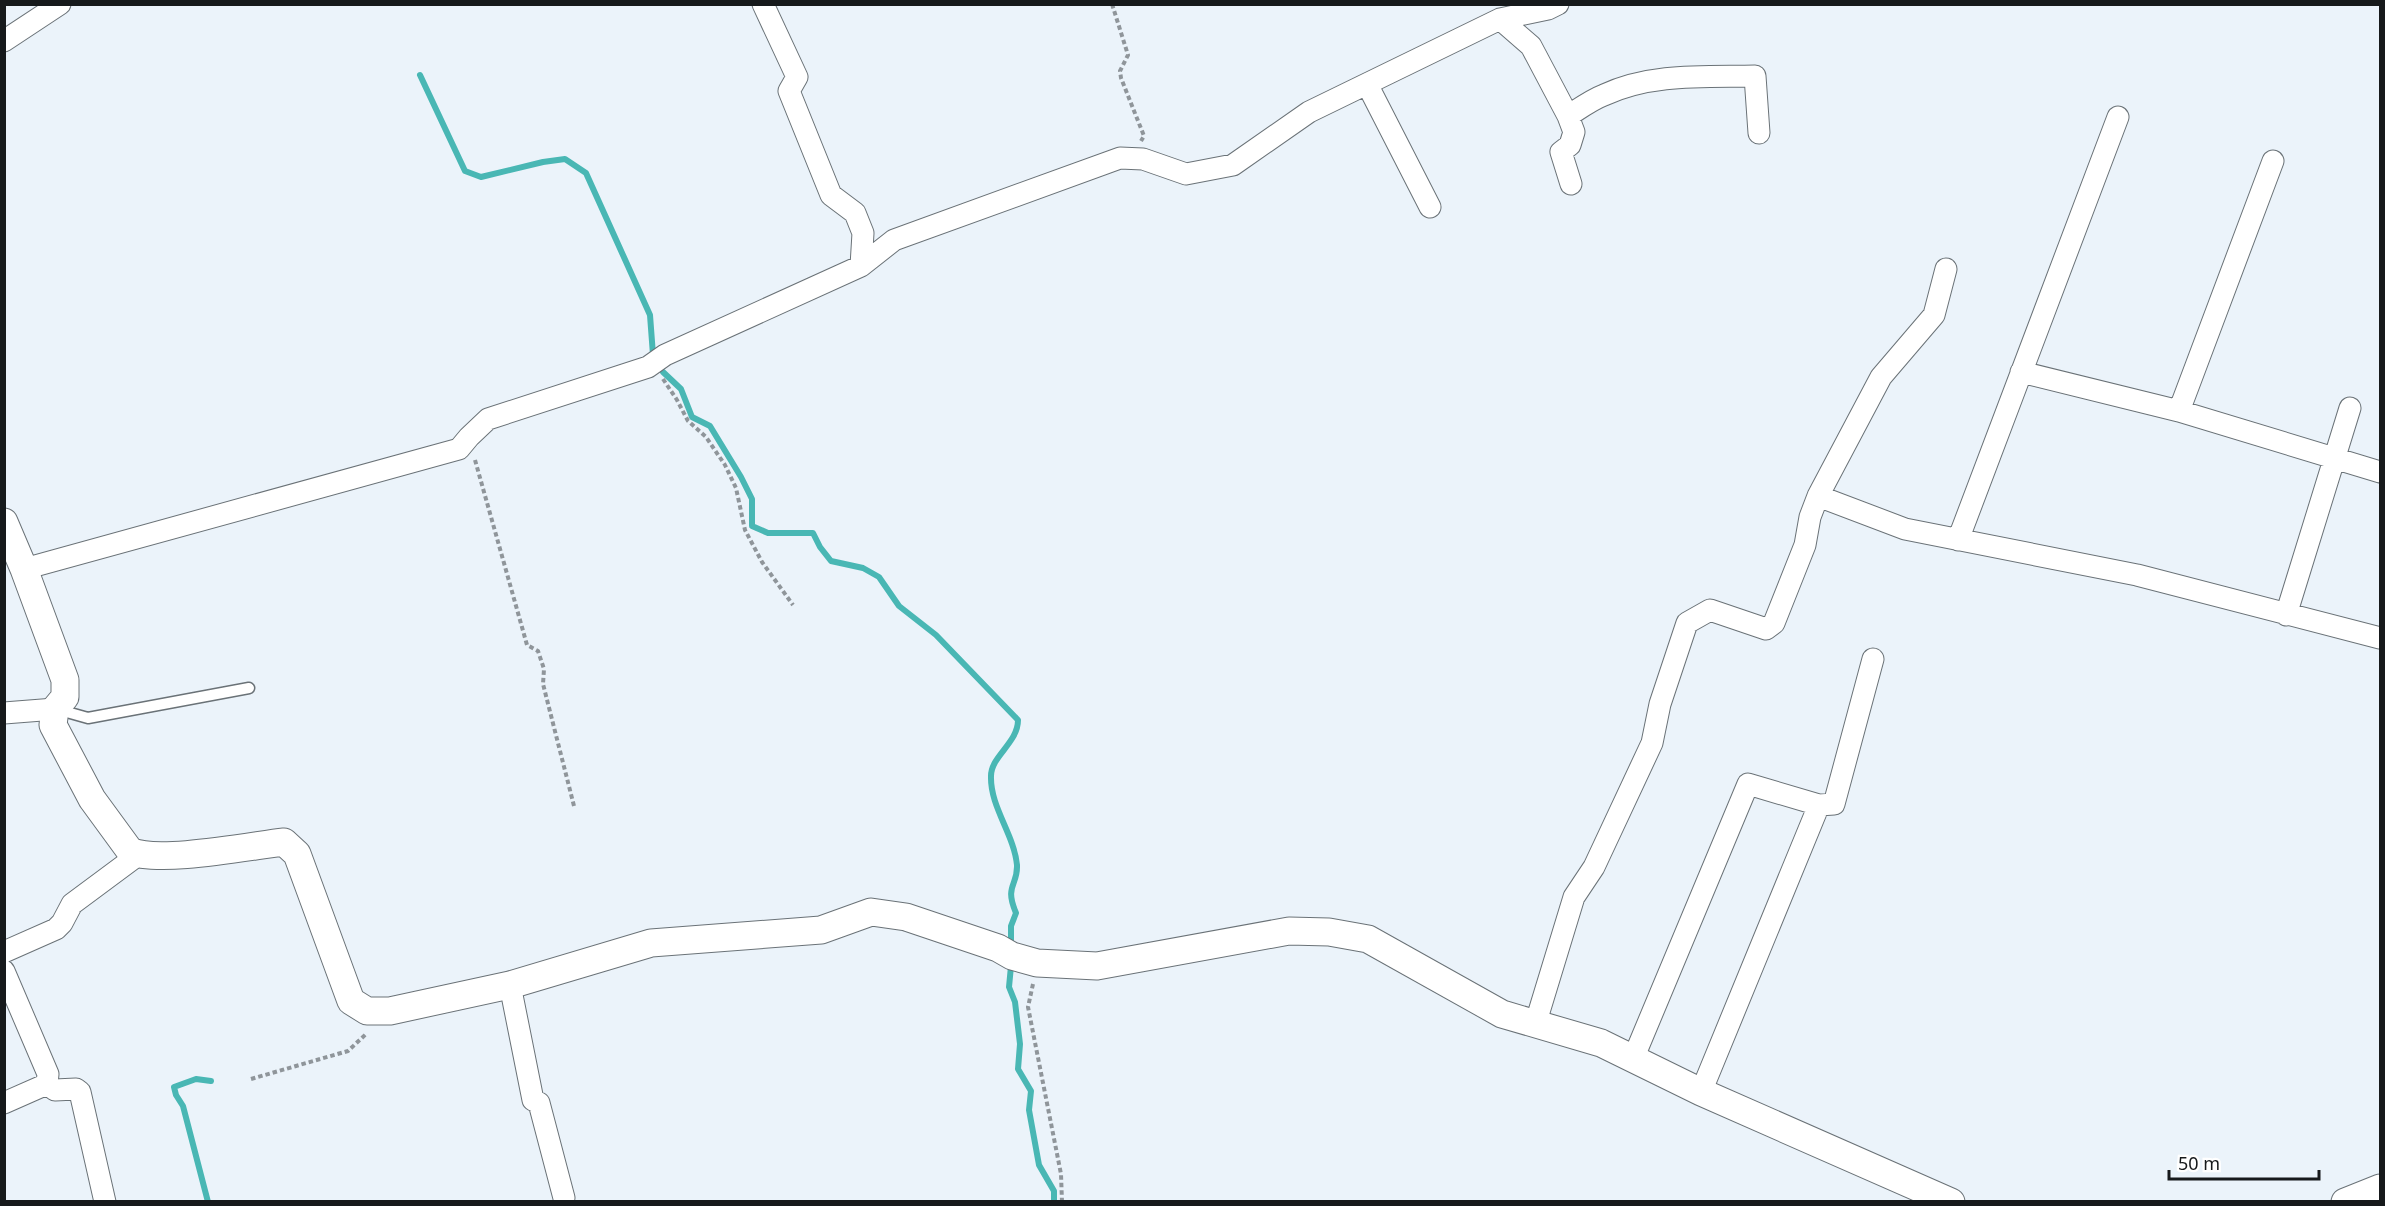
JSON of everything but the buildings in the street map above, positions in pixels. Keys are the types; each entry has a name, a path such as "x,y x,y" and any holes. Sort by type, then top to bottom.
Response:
{"street":[{"path":"4,41 60,4"},
{"path":"763,4 797,77 789,91 831,195 855,213 863,233 861,266"},
{"path":"24,569 459,449 469,436 488,419 648,367 665,355 861,266 894,240 1120,158 1143,159 1186,174 1233,165 1309,112 1500,19 1548,9 1558,4"},
{"path":"1500,19 1531,46 1568,116 1574,132 1570,145 1561,152 1570,184"},
{"path":"1568,116 1603,95 1641,82 1673,77 1755,76 1759,133"},
{"path":"1367,84 1430,207"},
{"path":"1958,540 2118,117"},
{"path":"2179,411 2273,161"},
{"path":"1535,1025 1574,897 1594,867 1652,743 1660,704 1687,623 1710,610 1766,630 1774,623 1805,545 1810,517 1818,496 1881,377 1934,315 1946,269"},
{"path":"2021,372 2179,411 2334,460 2380,472"},
{"path":"2286,615 2350,408"},
{"path":"1818,496 1905,529 2138,575 2380,638"},
{"path":"4,522 65,680 65,696 54,709 53,725 92,799 130,851 138,855 180,855 284,842 297,854 351,1001 367,1011 390,1011 510,985 651,943 821,930 871,912 906,917 1037,963 1097,966 1289,932 1329,932 1368,939 1502,1014 1601,1043 1701,1092 1951,1202"},
{"path":"1634,1059 1748,784 1819,805 1834,804 1873,659"},
{"path":"4,712 54,709"},
{"path":"1701,1092 1819,805"},
{"path":"4,952 56,929 62,923 72,904 138,855"},
{"path":"4,971 48,1074 47,1084"},
{"path":"510,985 532,1100 539,1103 564,1198"},
{"path":"4,1103 47,1084"},
{"path":"47,1084 55,1090 76,1089 80,1092 105,1202"},
{"path":"2345,1202 2380,1188"}],"lane":[{"path":"54,709 88,718 249,688"}],"path":[{"path":"1112,4 1128,55 1120,71 1121,78 1144,136 1137,149 1120,158"},
{"path":"648,367 663,379 688,421 706,437 725,465 736,488 745,530 762,562 793,605"},
{"path":"469,436 527,645 538,651 544,669 543,684 574,806"},
{"path":"1037,963 1028,1007 1061,1174 1062,1202"},
{"path":"251,1079 348,1051 390,1011"}],"waterway":[{"path":"420,75 465,171 481,177 565,159 586,173 650,315 653,355"},
{"path":"663,372 681,389 692,417 710,426 741,477 752,499 752,526 768,533 813,533 831,561 863,568 879,577 899,606 936,635 1018,720 1014,736 995,762 991,776 994,799 1012,842 1017,865 1011,891 1016,913 1011,926 1011,946"},
{"path":"1011,966 1009,987 1015,1002 1020,1044 1018,1069 1031,1091 1029,1110 1039,1165 1054,1191 1054,1202"},
{"path":"208,1202 183,1106 174,1087 196,1079 211,1081"}]}
